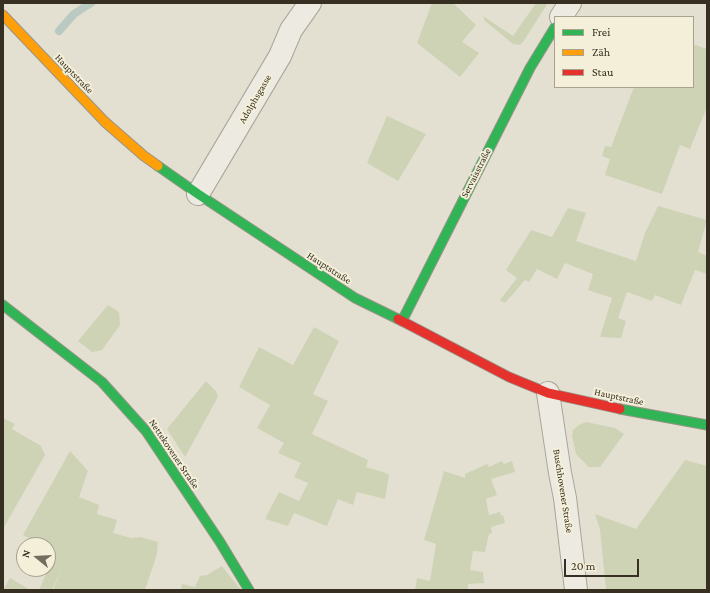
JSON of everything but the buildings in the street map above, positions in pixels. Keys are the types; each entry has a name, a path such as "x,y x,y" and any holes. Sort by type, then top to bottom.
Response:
{"main road":[{"name":"Hauptstraße","path":"3,15 105,122 144,156 198,194 355,298 502,374 548,393 707,426"},
{"name":"Servaisstraße","path":"402,321 527,74 554,29"},
{"name":"Nettekovener Straße","path":"3,305 102,382 146,431 220,542 249,590"}],"street":[{"path":"3,7 7,3"},
{"name":"Adolphsgasse","path":"198,194 280,56 291,30 310,3"},
{"path":"562,16 570,3"},
{"name":"Buschhovener Straße","path":"548,393 560,473 566,498 576,590"}],"green space":[{"path":"432,3 453,3 476,25 462,42 479,53 460,77 417,43"},
{"path":"536,3 548,3 520,45 513,44 485,21 483,16 513,36"},
{"path":"694,44 707,49 707,107 690,149 680,145 662,194 605,175 610,159 602,156 605,146 611,147 634,88 694,88"},
{"path":"387,116 426,134 398,181 367,163"},
{"path":"658,206 707,220 698,252 707,256 707,274 695,270 681,305 655,295 652,301 627,292 618,318 626,321 621,338 600,337 612,298 588,290 593,274 565,263 557,279 537,269 529,282 525,280 505,303 500,300 517,278 506,270 531,230 552,237 568,208 586,213 576,241 636,261 645,233"},
{"path":"108,305 119,312 120,325 102,350 92,352 78,341"},
{"path":"314,327 339,341 313,394 328,401 312,434 368,460 366,467 389,475 385,499 357,492 353,505 338,499 327,526 294,513 288,526 265,519 279,492 299,501 308,483 294,477 301,463 278,453 284,443 257,428 270,405 239,387 259,347 293,365"},
{"path":"206,381 216,391 218,397 185,457 167,429"},
{"path":"3,418 15,424 12,429 41,446 45,455 3,529"},
{"path":"586,422 615,428 624,434 600,467 589,467 576,454 572,436 573,430"},
{"path":"70,451 88,471 79,497 99,505 97,514 117,520 113,533 131,538 141,537 158,542 157,554 145,590 53,590 62,567 52,590 39,590 45,577 56,577 56,537 27,537 23,535"},
{"path":"685,460 707,466 707,590 606,590 600,529 595,514 636,529"},
{"path":"502,461 504,464 512,461 515,472 491,479 497,495 486,499 489,515 500,512 501,516 503,515 505,523 491,527 492,533 489,534 485,552 473,551 470,570 483,572 484,583 468,584 468,590 415,590 417,578 430,581 436,544 424,540 444,471 465,478 465,474 487,464 489,467"},
{"path":"222,566 241,590 181,590 182,584 195,587 200,576 207,575"},
{"path":"10,578 30,590 3,590"}],"waterway":[{"path":"59,31 74,14 91,3"}],"traffic: fast":[{"path":"402,321 530,68 554,29"},
{"path":"158,166 355,298 398,319"},
{"path":"3,305 102,382 146,431 220,542 249,590"},
{"path":"620,409 707,425"}],"traffic: slow":[{"path":"3,15 105,122 144,156 158,166"}],"traffic: jam":[{"path":"398,319 509,377 548,393 620,409"}]}
